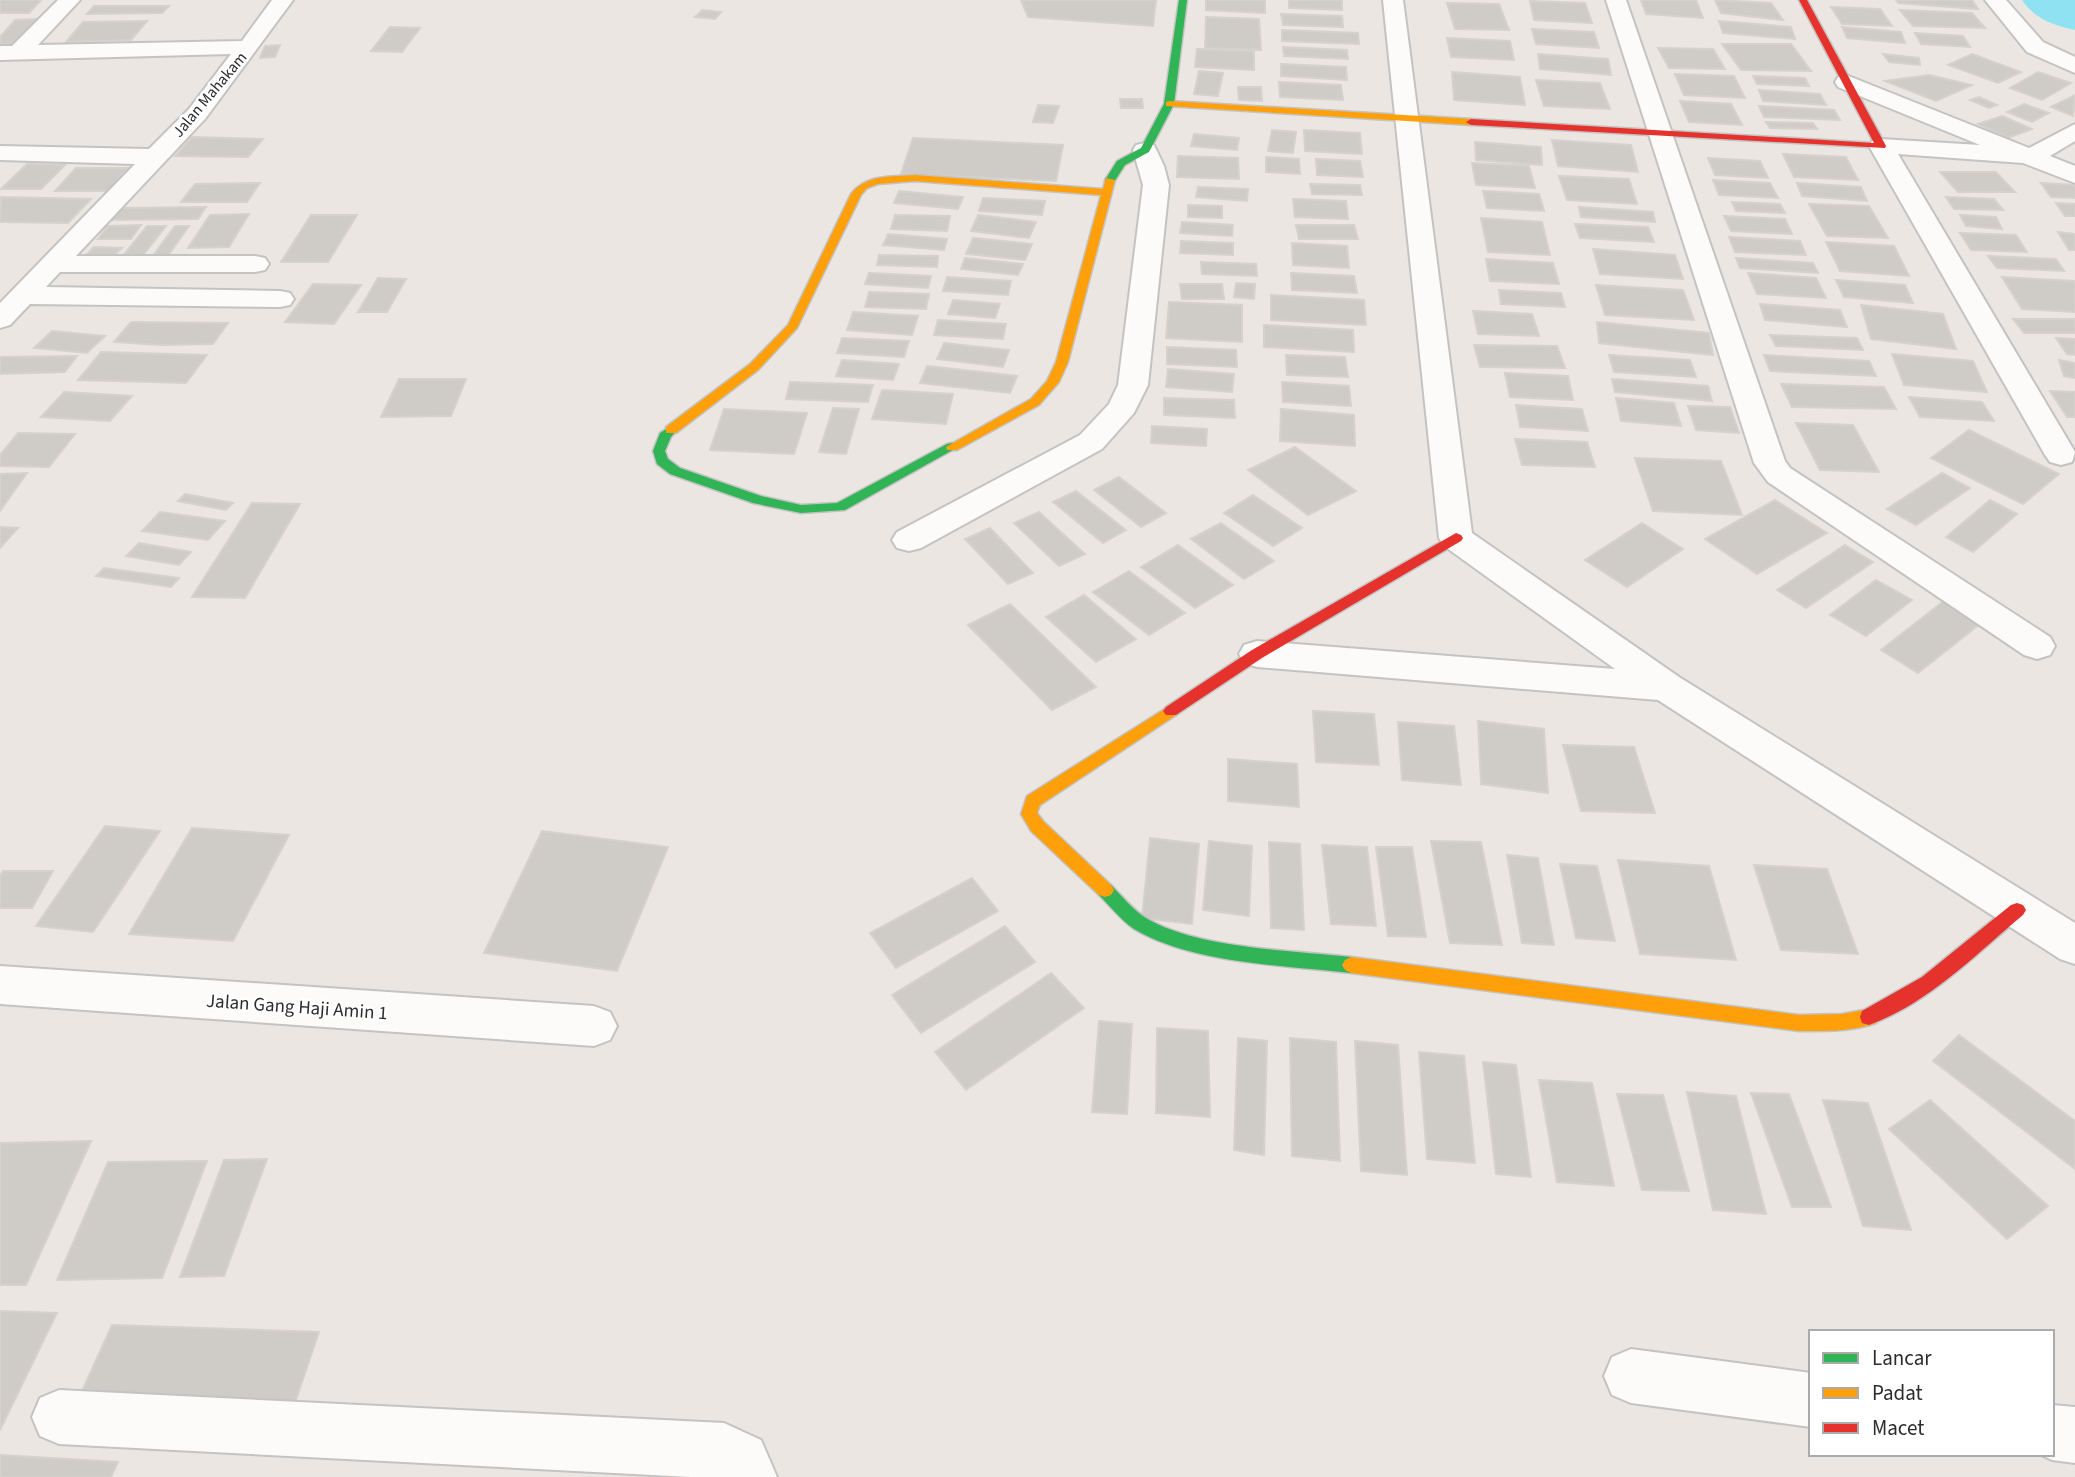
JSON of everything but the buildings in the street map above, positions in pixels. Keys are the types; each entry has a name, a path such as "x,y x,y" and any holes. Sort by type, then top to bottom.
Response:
{"street":[{"path":"9,53 70,0"},
{"path":"248,47 283,0"},
{"path":"1106,192 915,178 876,181 863,186 856,194 793,326 754,367 677,424 665,436 659,451 662,461 675,471 780,505 815,512 840,507 1024,410 1045,393 1062,362 1106,192 1108,182 1121,163 1145,150 1169,104 1183,0"},
{"path":"1393,0 1456,538 1666,687 2075,946"},
{"path":"1616,0 1770,463 1779,475 2037,646"},
{"path":"1803,0 1881,146 2061,455"},
{"path":"1995,0 2035,47 2075,66"},
{"name":"Jalan Mahakam","path":"9,53 248,47"},
{"name":"Jalan Mahakam","path":"0,319 197,114 248,47"},
{"path":"1846,82 2075,174"},
{"path":"1169,104 2032,156 2075,131"},
{"path":"909,540 1091,442 1123,407 1133,385 1156,185 1145,150"},
{"path":"0,153 154,158"},
{"path":"52,264 255,264"},
{"path":"22,295 280,299"},
{"path":"1456,538 1257,654 1033,801 1029,814 1037,826 1141,924 1209,947 1799,1023 1841,1023 1871,1016 1907,998 2017,910"},
{"path":"1257,654 1666,687"},
{"name":"Jalan Gang Haji Amin 1","path":"0,985 594,1026"},
{"path":"1631,1376 1809,1400"},
{"path":"59,1417 724,1451 740,1457 747,1465 749,1477"},
{"path":"2054,1432 2075,1435"}],"waterway":[{"path":"2051,0 2075,12"}],"traffic: fast":[{"path":"1110,180 1121,163 1145,150 1169,104 1183,0"},
{"path":"671,430 665,436 659,451 662,461 675,471 758,500 801,509 840,507 952,447"},
{"path":"1105,890 1140,923 1183,941 1241,952 1351,965"}],"traffic: slow":[{"path":"1169,104 1471,122"},
{"path":"671,430 754,367 793,326 856,194 863,186 876,181 915,178 1106,192"},
{"path":"952,447 1035,402 1053,382 1062,362 1110,180"},
{"path":"1105,890 1037,826 1029,814 1033,801 1171,711"},
{"path":"1351,965 1799,1023 1842,1022 1869,1017"}],"traffic: jam":[{"path":"1471,122 1881,146 1803,0"},
{"path":"1171,711 1257,654 1456,538"},
{"path":"1869,1017 1910,996 1928,983 2017,910"}]}
